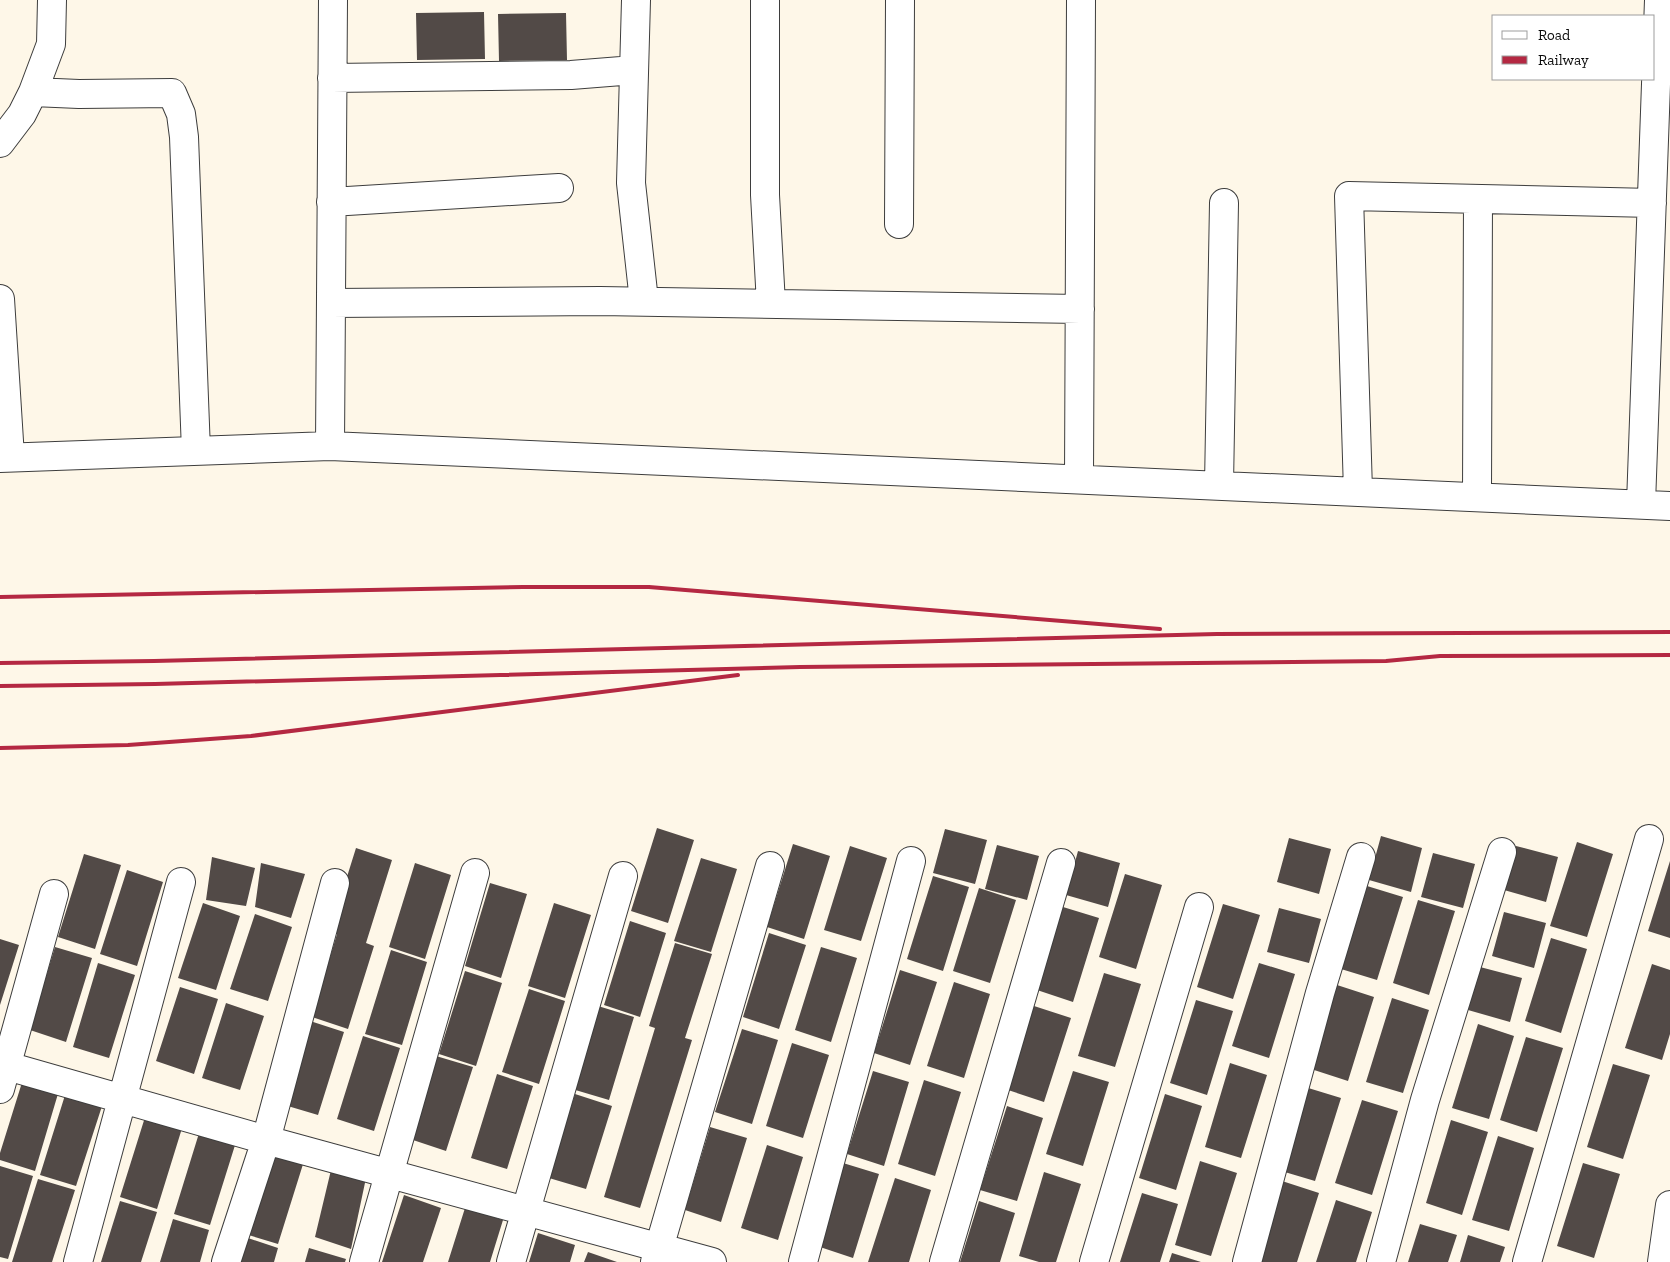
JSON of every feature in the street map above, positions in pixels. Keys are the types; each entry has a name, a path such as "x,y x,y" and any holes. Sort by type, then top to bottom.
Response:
{"street":[{"path":"0,143 22,114 33,92 51,44 52,0"},
{"path":"330,446 333,0"},
{"path":"636,0 631,182 644,301"},
{"path":"765,0 765,195 771,304"},
{"path":"899,224 900,0"},
{"path":"1079,479 1081,0"},
{"path":"1641,504 1659,0"},
{"path":"332,78 571,75 634,70"},
{"path":"33,92 79,94 172,93 181,114 184,137 196,451"},
{"path":"332,202 559,188"},
{"path":"1358,491 1349,196 1652,203"},
{"path":"1477,496 1478,199"},
{"path":"1219,485 1224,203"},
{"path":"0,299 5,457 330,446 1670,506"},
{"path":"330,303 644,301 1080,309"},
{"path":"1527,1262 1649,839"},
{"path":"1381,1262 1425,1100 1502,852"},
{"path":"1247,1262 1320,994 1361,857"},
{"path":"803,1262 911,861"},
{"path":"944,1262 1061,863"},
{"path":"657,1255 770,866"},
{"path":"364,1262 475,873"},
{"path":"511,1262 623,876"},
{"path":"78,1262 181,882"},
{"path":"226,1262 266,1140 335,883"},
{"path":"54,894 2,1073 123,1100 526,1211 657,1255 712,1262"},
{"path":"1094,1262 1199,907"},
{"path":"1662,1262 1670,1205"}],"building":[{"path":"484,12 485,59 417,60 416,13"},
{"path":"566,13 567,60 499,61 498,14"},
{"path":"657,828 694,840 668,923 631,911"},
{"path":"945,829 987,840 975,884 933,873"},
{"path":"1381,836 1422,848 1411,892 1369,880"},
{"path":"1289,838 1331,849 1319,894 1277,882"},
{"path":"1577,842 1613,854 1587,937 1550,926"},
{"path":"793,844 830,856 804,939 767,927"},
{"path":"997,845 1039,856 1027,900 985,889"},
{"path":"850,846 887,858 861,941 824,930"},
{"path":"1516,846 1558,857 1546,902 1504,890"},
{"path":"356,848 392,860 366,943 374,946 348,1029 312,1017 337,934 330,931"},
{"path":"1078,851 1120,863 1108,907 1066,895"},
{"path":"1433,853 1475,864 1463,908 1421,897"},
{"path":"84,854 121,865 95,949 58,937"},
{"path":"212,857 255,868 246,906 206,900"},
{"path":"701,858 737,869 711,952 674,941"},
{"path":"1670,861 1670,938 1648,931"},
{"path":"261,863 305,874 291,918 255,907"},
{"path":"415,863 451,875 425,959 389,947"},
{"path":"127,870 163,882 137,966 100,954"},
{"path":"1125,874 1162,885 1136,969 1099,957"},
{"path":"933,876 969,887 943,971 907,959"},
{"path":"490,883 527,894 501,978 465,966"},
{"path":"1367,886 1403,897 1377,980 1341,969"},
{"path":"979,888 1016,900 990,983 953,971"},
{"path":"1418,900 1455,911 1429,995 1393,983"},
{"path":"203,903 240,916 216,990 178,978"},
{"path":"554,903 591,915 565,998 528,986"},
{"path":"1223,904 1260,915 1233,999 1197,987"},
{"path":"1063,907 1099,918 1073,1002 1037,990"},
{"path":"1279,908 1321,919 1309,963 1267,952"},
{"path":"1504,912 1546,923 1534,968 1492,956"},
{"path":"255,914 292,927 268,1001 230,989"},
{"path":"630,921 666,933 640,1017 604,1005"},
{"path":"769,933 806,945 779,1029 743,1017"},
{"path":"1551,938 1587,949 1561,1033 1525,1021"},
{"path":"0,939 19,945 0,1005"},
{"path":"675,943 712,954 685,1038 692,1040 640,1208 604,1197 655,1028 649,1026"},
{"path":"55,947 92,958 66,1042 30,1030"},
{"path":"821,947 857,958 831,1042 795,1030"},
{"path":"391,950 427,962 402,1045 365,1034"},
{"path":"98,963 135,975 109,1058 73,1047"},
{"path":"1259,963 1295,974 1269,1058 1232,1046"},
{"path":"1652,964 1670,970 1670,1034 1662,1060 1625,1048"},
{"path":"1480,967 1522,978 1510,1022 1468,1010"},
{"path":"900,970 937,982 910,1065 874,1053"},
{"path":"465,971 502,983 476,1066 439,1054"},
{"path":"1104,973 1141,984 1115,1067 1078,1056"},
{"path":"954,982 990,994 964,1078 927,1066"},
{"path":"1337,985 1374,997 1348,1081 1311,1069"},
{"path":"180,987 218,999 194,1074 156,1061"},
{"path":"529,989 565,1001 539,1084 502,1072"},
{"path":"1392,998 1429,1010 1403,1093 1366,1082"},
{"path":"1196,1000 1233,1011 1207,1095 1170,1083"},
{"path":"226,1003 264,1016 240,1090 202,1078"},
{"path":"598,1006 634,1017 609,1100 572,1089"},
{"path":"1034,1006 1071,1018 1044,1102 1008,1090"},
{"path":"307,1020 344,1032 318,1115 281,1104"},
{"path":"1478,1024 1514,1036 1489,1119 1452,1108"},
{"path":"742,1029 778,1040 752,1124 715,1112"},
{"path":"363,1036 400,1048 374,1131 337,1119"},
{"path":"1526,1037 1563,1048 1537,1132 1500,1120"},
{"path":"792,1043 829,1055 803,1138 766,1126"},
{"path":"436,1056 473,1067 446,1151 410,1139"},
{"path":"1230,1063 1267,1075 1241,1158 1205,1147"},
{"path":"1613,1064 1650,1075 1623,1159 1587,1147"},
{"path":"873,1071 909,1082 884,1166 847,1154"},
{"path":"1073,1071 1109,1082 1083,1166 1046,1154"},
{"path":"497,1074 533,1086 507,1169 471,1158"},
{"path":"24,1076 60,1087 35,1171 0,1160 0,1153"},
{"path":"924,1080 961,1092 935,1176 898,1164"},
{"path":"1305,1087 1341,1098 1315,1181 1278,1170"},
{"path":"66,1092 103,1103 76,1186 40,1175"},
{"path":"575,1094 612,1106 586,1189 549,1178"},
{"path":"1165,1094 1202,1106 1176,1190 1139,1178"},
{"path":"1362,1100 1398,1111 1372,1195 1335,1183"},
{"path":"1007,1106 1043,1118 1017,1201 980,1190"},
{"path":"146,1114 183,1125 157,1209 120,1197"},
{"path":"1451,1120 1488,1132 1462,1215 1426,1203"},
{"path":"710,1127 747,1138 721,1222 685,1210"},
{"path":"200,1130 236,1142 210,1225 174,1214"},
{"path":"1498,1136 1534,1148 1509,1231 1472,1220"},
{"path":"767,1145 803,1157 778,1240 741,1228"},
{"path":"267,1149 304,1161 278,1244 242,1233"},
{"path":"1200,1161 1237,1173 1211,1256 1175,1245"},
{"path":"843,1163 879,1174 853,1258 817,1246"},
{"path":"1583,1163 1620,1174 1594,1258 1557,1246"},
{"path":"0,1166 33,1176 8,1259 0,1257"},
{"path":"331,1170 366,1178 351,1249 315,1237"},
{"path":"1044,1172 1081,1184 1056,1262 1039,1262 1019,1256"},
{"path":"895,1178 931,1190 909,1262 868,1262"},
{"path":"38,1179 75,1190 52,1262 12,1262"},
{"path":"1282,1181 1319,1193 1297,1262 1257,1262"},
{"path":"1142,1193 1178,1204 1160,1262 1120,1262"},
{"path":"404,1195 441,1208 423,1262 382,1262"},
{"path":"1336,1200 1372,1212 1356,1262 1316,1262"},
{"path":"120,1201 157,1212 141,1262 101,1262"},
{"path":"979,1201 1015,1213 1000,1262 960,1262"},
{"path":"465,1208 503,1220 490,1262 448,1262"},
{"path":"173,1219 209,1230 200,1262 160,1262"},
{"path":"1420,1224 1457,1235 1448,1262 1408,1262"},
{"path":"538,1233 575,1245 570,1262 529,1262"},
{"path":"1468,1235 1505,1247 1500,1262 1460,1262"},
{"path":"242,1236 278,1248 274,1262 234,1262"},
{"path":"309,1248 346,1259 345,1262 305,1262"},
{"path":"588,1252 617,1262 584,1262"},
{"path":"1172,1253 1201,1262 1169,1262"}],"railway":[{"path":"0,597 523,587 649,587 1160,629"},
{"path":"0,663 154,661 1217,634 1670,632"},
{"path":"0,686 155,684 800,667 1386,661 1440,656 1670,655"},
{"path":"0,748 128,745 251,736 738,675"}]}
